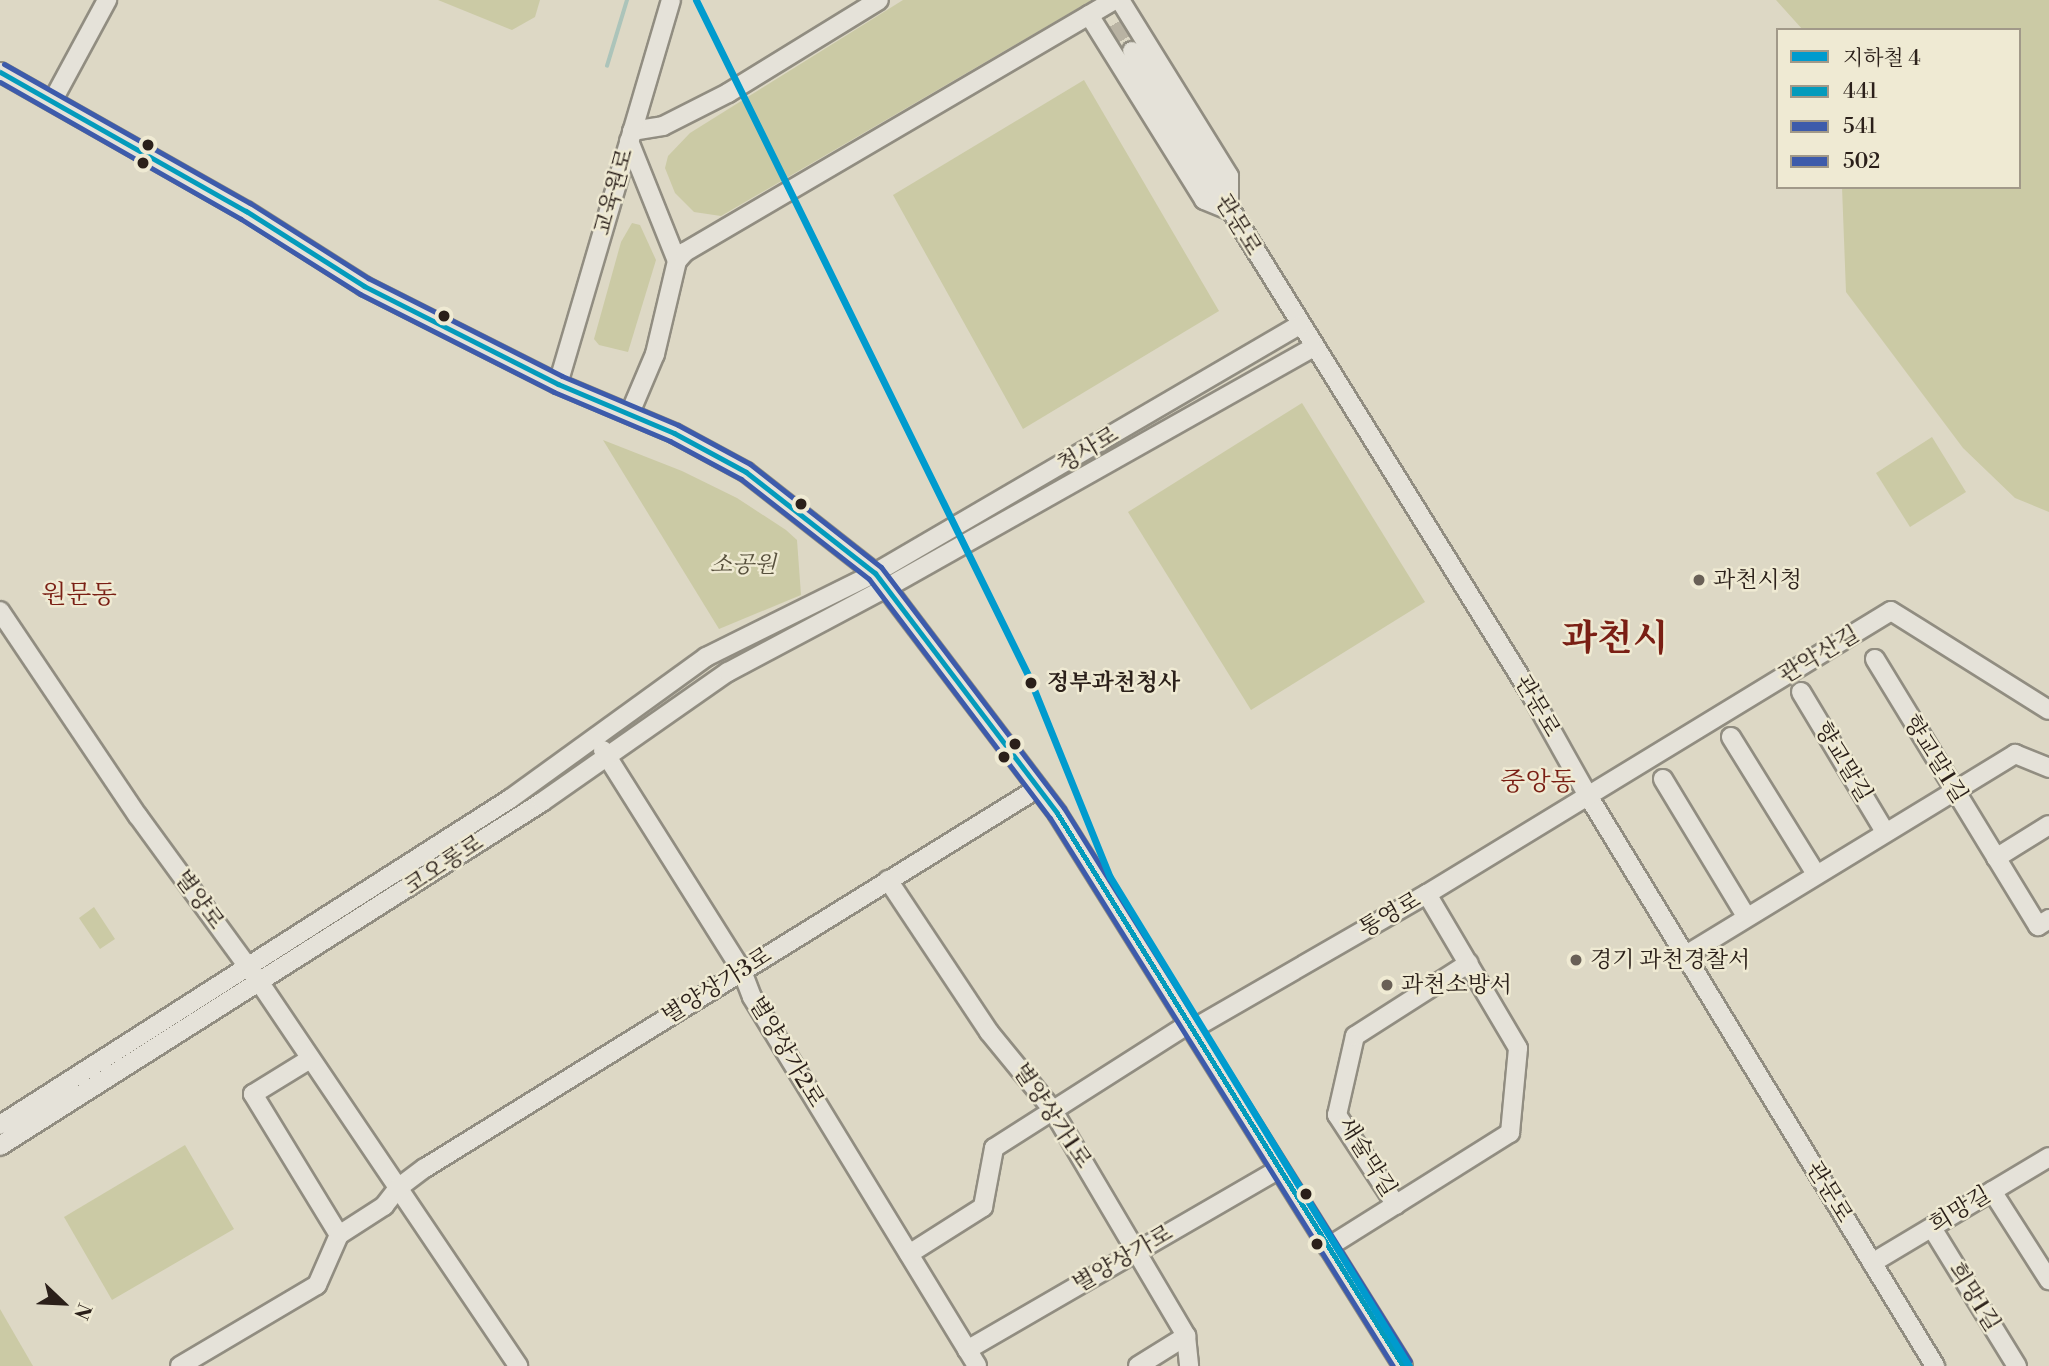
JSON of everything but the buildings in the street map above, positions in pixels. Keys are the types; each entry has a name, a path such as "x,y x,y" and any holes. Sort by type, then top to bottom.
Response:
{"street":[{"path":"54,100 107,0"},
{"name":"교육원로","path":"558,384 671,0"},
{"path":"677,261 630,136 663,126 728,93 879,0"},
{"path":"630,413 655,354 677,261 685,252 1114,0"},
{"path":"1089,15 1204,200 1229,210 1229,176 1120,0"},
{"name":"관문로","path":"1132,51 1313,348 1532,696 1587,794 1935,1366"},
{"path":"0,72 54,100 246,211 363,286 558,384 630,413 746,472 875,573 1038,788 1403,1366"},
{"name":"청사로","path":"0,1125 246,964 510,799 706,657 875,573 1299,325"},
{"name":"청사로","path":"888,587 1313,348"},
{"name":"코오롱로","path":"0,1146 260,984 608,758 728,671 888,587"},
{"name":"별양로","path":"0,611 138,817 260,984 518,1366"},
{"name":"관악산길","path":"1587,794 1891,611 2049,710"},
{"name":"향교말1길","path":"1875,660 2038,926 2049,919"},
{"name":"향교말길","path":"1801,692 1885,832"},
{"path":"1731,737 1816,874"},
{"name":"별양상가2로","path":"595,739 742,971 752,997 977,1366"},
{"path":"1686,955 2015,754 2049,768"},
{"path":"1663,779 1746,916"},
{"name":"별양상가3로","path":"398,1188 1038,788"},
{"name":"통영로","path":"909,1254 983,1208 994,1148 1052,1109 1189,1028 1427,894 1587,794"},
{"path":"1996,858 2049,825"},
{"name":"별양상가1로","path":"888,880 989,1032 1052,1109 1138,1249 1186,1336 1189,1366"},
{"name":"새술막길","path":"1328,1247 1510,1133 1518,1048 1427,894"},
{"name":"새술막길","path":"1396,1205 1337,1115 1355,1037 1469,963"},
{"path":"310,1059 253,1094 339,1235"},
{"name":"희망길","path":"1871,1263 2049,1157"},
{"name":"별양상가로","path":"967,1350 1279,1169"},
{"path":"180,1366 317,1285 339,1235 384,1206 398,1188"},
{"path":"1992,1191 2049,1280"},
{"name":"희망1길","path":"1932,1228 2017,1366"},
{"path":"1138,1366 1186,1336"}],"green space":[{"path":"438,0 540,0 535,17 512,30"},
{"path":"903,0 1092,0 721,216 694,212 675,193 665,168 668,156 690,133"},
{"path":"1776,0 2049,0 2049,512 2015,498 1963,448 1846,292 1842,189 2021,189 2021,28 1801,28"},
{"path":"1084,80 1219,311 1023,429 893,195"},
{"path":"632,223 640,225 656,260 628,352 599,345 594,339 621,242"},
{"path":"1302,403 1425,602 1251,710 1128,512"},
{"path":"1932,437 1966,492 1910,527 1876,473"},
{"name":"소공원","path":"603,440 682,471 737,498 786,530 797,540 801,595 719,629"},
{"path":"94,907 115,939 100,949 79,918"},
{"path":"185,1145 234,1229 112,1300 64,1217"},
{"path":"0,1309 33,1366 0,1366"}],"waterway":[{"path":"607,66 627,0"}],"tunnel":[{"path":"1102,0 1132,51"}],"metro line":[{"name":"4","path":"696,0 1029,677 1110,877 1409,1366"}],"transit line":[{"name":"502","path":"4,64 250,203 368,278 562,376 678,425 750,464 881,567 1064,808 1410,1361"},
{"name":"441","path":"0,72 246,211 364,286 558,384 674,433 746,472 875,573 1057,813 1403,1366"},
{"name":"541","path":"0,82 241,219 360,294 554,392 670,441 741,479 869,579 1050,818 1393,1366"}],"place":[{"name":"과천시청","path":"1699,580"},
{"name":"정부과천청사","path":"1031,683"},
{"name":"경기 과천경찰서","path":"1576,960"},
{"name":"과천소방서","path":"1387,985"}],"district":[{"name":"원문동","path":"79,596"},
{"name":"과천시","path":"1615,639"},
{"name":"중앙동","path":"1538,783"}]}
